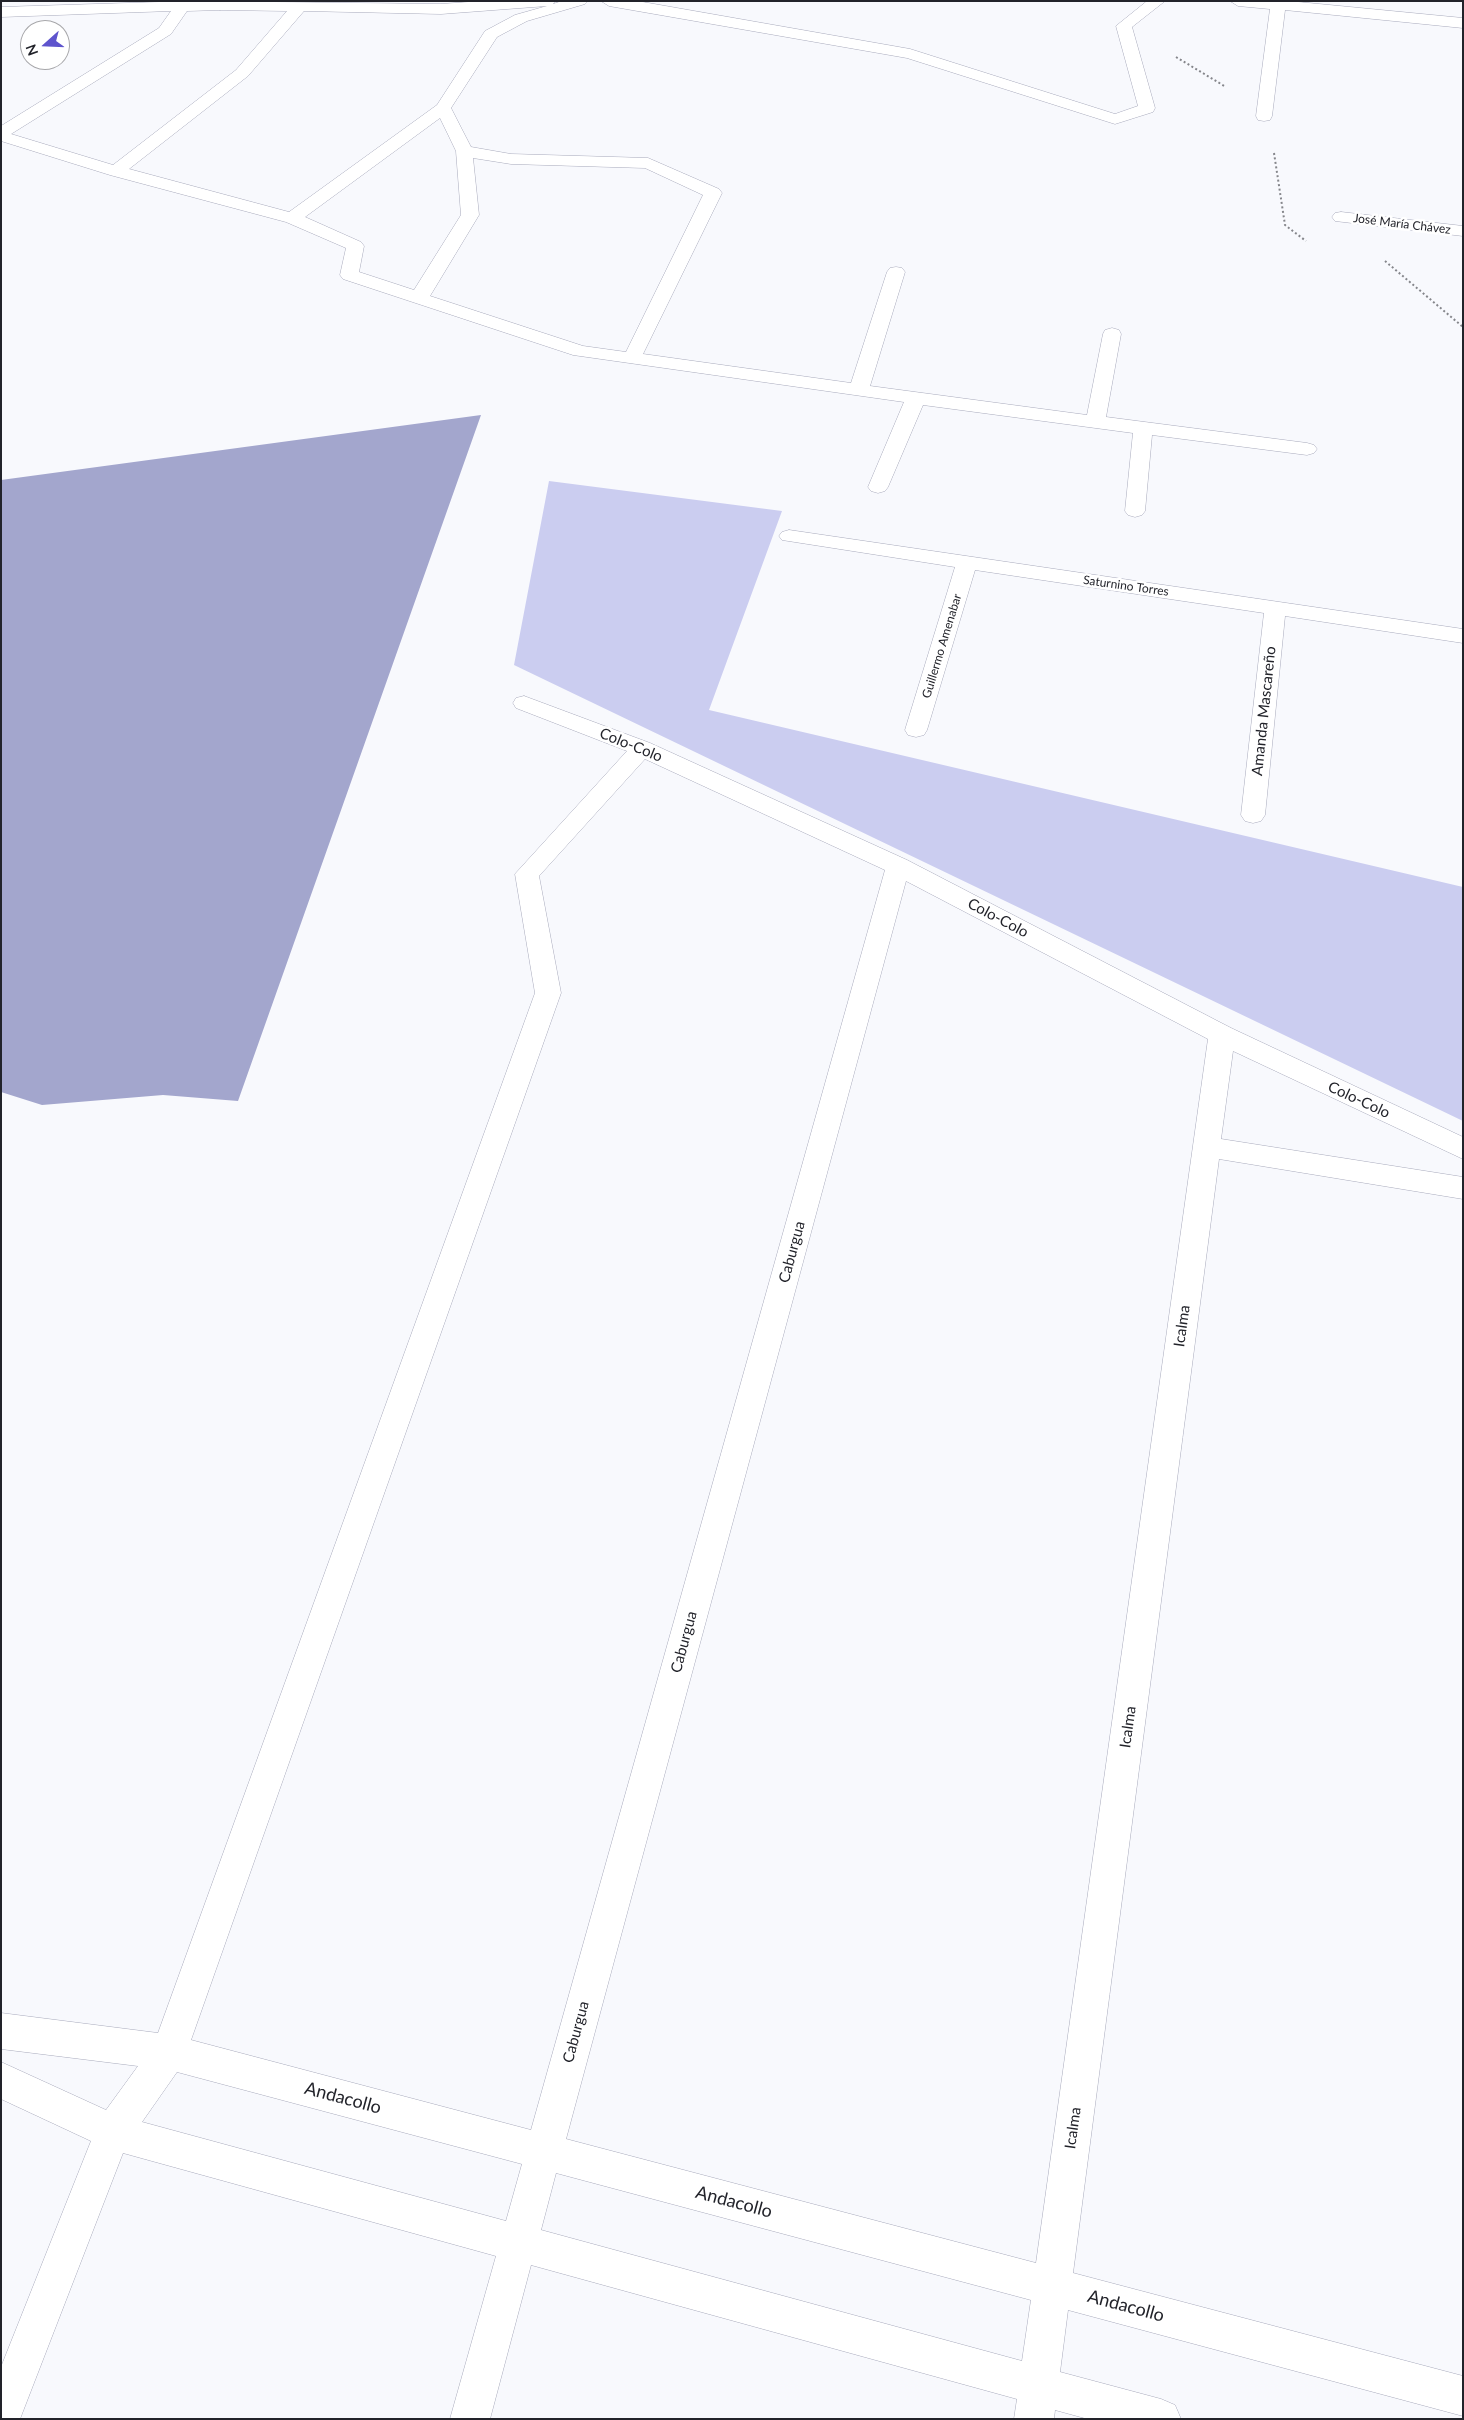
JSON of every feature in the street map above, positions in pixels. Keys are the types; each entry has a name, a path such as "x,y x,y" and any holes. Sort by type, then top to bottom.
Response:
{"street":[{"path":"1,12 183,6 440,9 547,1"},
{"path":"292,218 443,108 491,34 520,18 580,1"},
{"path":"609,1 910,54 1115,119 1147,108 1124,26 1157,1"},
{"path":"1238,1 1463,23"},
{"path":"1264,116 1278,5"},
{"path":"1,135 165,31 183,6"},
{"path":"116,171 242,73 300,6"},
{"path":"419,298 470,215 464,151 443,108"},
{"path":"1,135 116,171 292,218 355,246 349,275 580,352 1306,449"},
{"path":"464,151 511,159 648,163 713,193 632,358"},
{"name":"José María Chávez","path":"1341,217 1463,231"},
{"path":"858,390 896,272"},
{"path":"1095,422 1112,334"},
{"path":"878,487 916,398"},
{"path":"1135,511 1143,428"},
{"name":"Saturnino Torres","path":"789,536 1463,636"},
{"name":"Guillermo Amenabar","path":"916,730 967,563"},
{"name":"Amanda Mascareño","path":"1252,814 1275,608"},
{"name":"Colo-Colo","path":"524,704 642,748 898,866 1222,1035 1463,1150"},
{"path":"1,2417 113,2132 169,2052 548,993 527,874 642,748"},
{"name":"Caburgua","path":"470,2419 898,866"},
{"name":"Icalma","path":"1036,2402 1222,1035"},
{"path":"1207,1147 1463,1188"},
{"name":"Andacollo","path":"1,2031 169,2052 1463,2396"},
{"path":"1,2080 113,2132 518,2243 1036,2402 1161,2419"}],"path":[{"path":"1169,53 1232,90"},
{"path":"1272,146 1285,225 1308,242"},
{"path":"1383,259 1463,327"}],"shaded area":[{"path":"481,415 238,1101 163,1095 42,1105 1,1092 1,480"},
{"path":"549,481 782,511 709,710 1463,887 1463,1121 514,665"}]}
